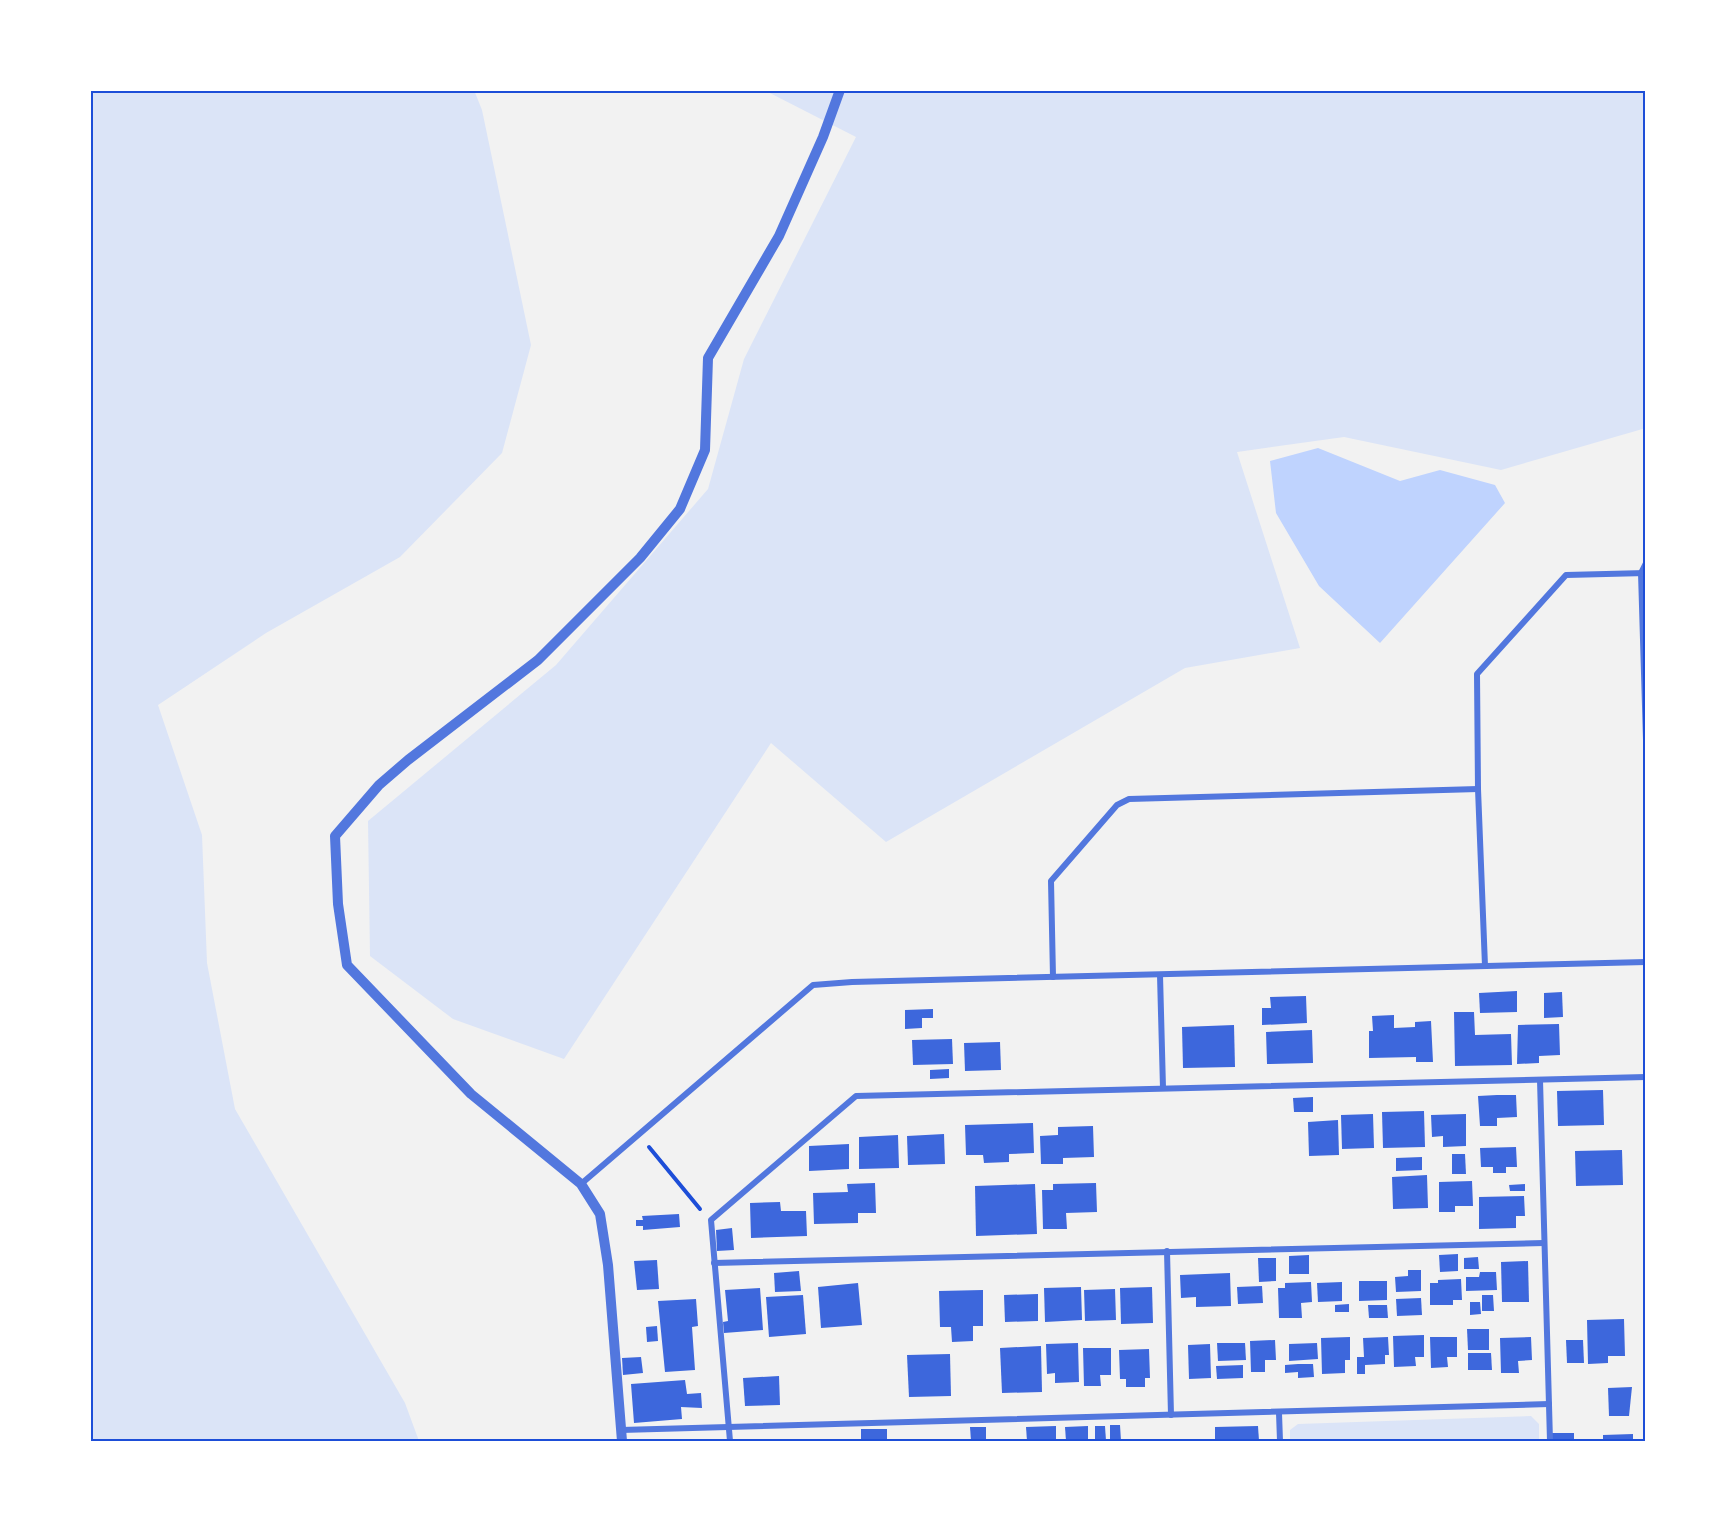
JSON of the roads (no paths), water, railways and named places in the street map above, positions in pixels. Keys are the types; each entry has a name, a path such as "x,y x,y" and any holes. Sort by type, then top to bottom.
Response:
{"street":[{"path":"840,90 823,137 779,236 708,358 705,450 680,508 640,558 538,660 379,785 335,836 338,904 347,965 471,1094 581,1184 600,1214 607,1255 621,1436 728,1426 1549,1404"},
{"path":"1646,563 1643,573 1646,740"},
{"path":"1485,966 1478,789 1478,674 1566,575 1643,573"},
{"path":"1053,976 1051,881 1117,805 1123,802 1140,799 1478,789"},
{"path":"581,1184 813,985 1053,976 1646,962"},
{"path":"1160,975 1163,1088"},
{"path":"730,1441 711,1220 856,1096 1646,1077"},
{"path":"1540,1080 1550,1441"},
{"path":"714,1263 1544,1243"},
{"path":"1167,1251 1171,1415"},
{"path":"1280,1413 1280,1441"}],"water":[{"path":"1318,448 1400,481 1440,470 1495,485 1505,503 1380,643 1319,586 1276,513 1270,461"}]}
